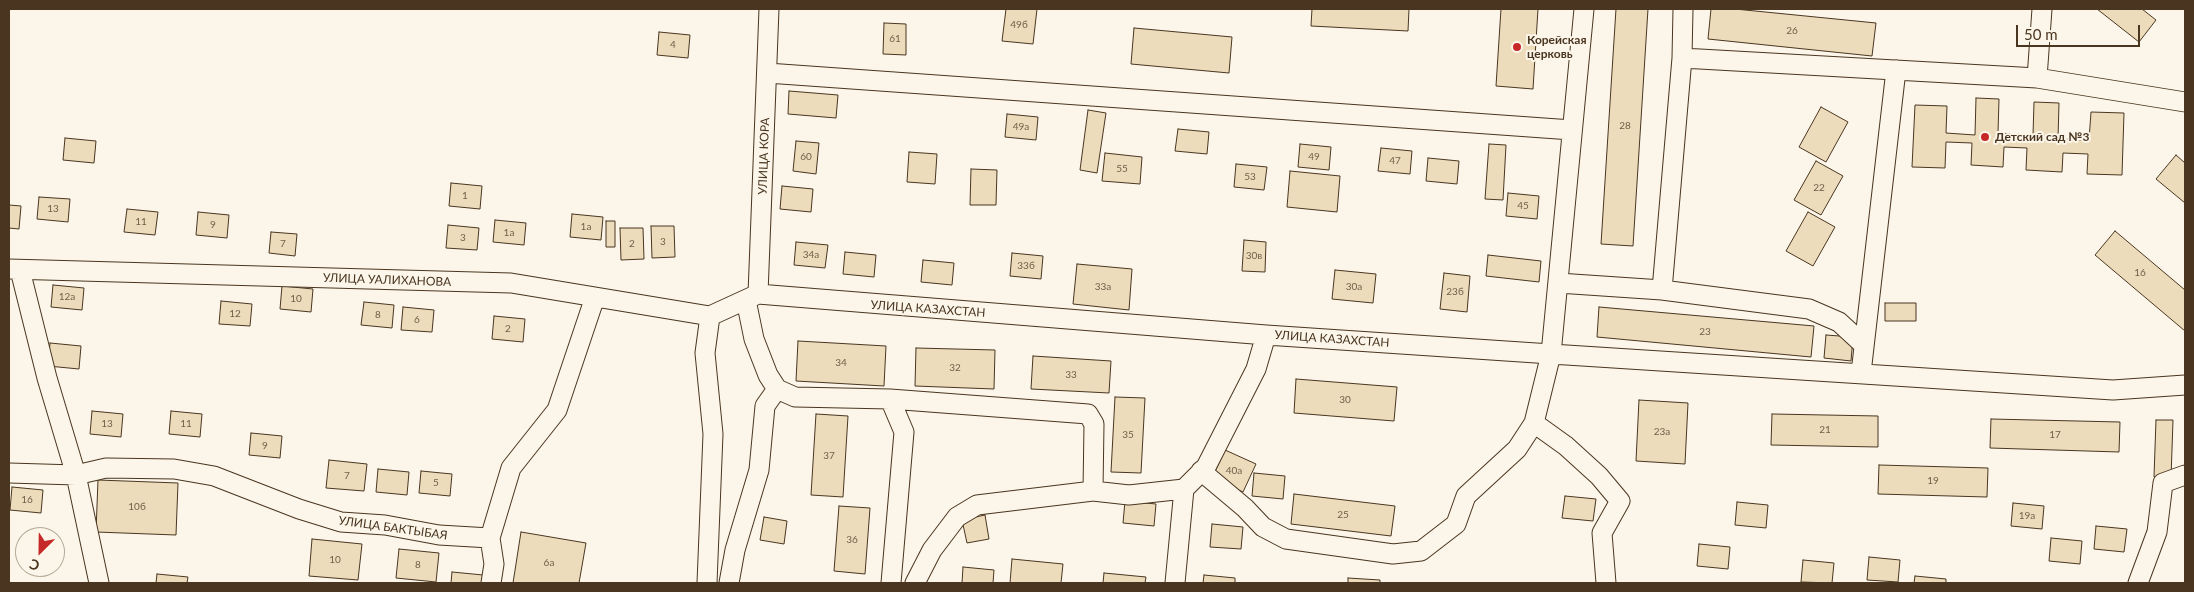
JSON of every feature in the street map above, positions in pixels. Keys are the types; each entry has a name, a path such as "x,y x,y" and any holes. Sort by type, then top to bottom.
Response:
{"street":[{"name":"УЛИЦА КОРА","path":"769,9 754,339 768,375 777,389"},
{"path":"1201,472 1245,508 1263,527 1286,539 1393,554 1421,551 1456,524 1466,496 1517,449 1534,423 1551,354 1584,9"},
{"path":"1662,290 1682,58 1683,9"},
{"path":"2037,78 2042,9"},
{"path":"1682,58 2037,78 2185,102"},
{"path":"1861,373 1896,70"},
{"path":"767,73 1572,130"},
{"path":"14,269 76,475 99,583"},
{"name":"УЛИЦА УАЛИХАНОВА","path":"14,269 511,283 710,316"},
{"path":"1558,283 1662,290 1809,309 1840,322 1864,344"},
{"path":"707,583 713,434 705,353 710,316 757,296"},
{"name":"УЛИЦА КАЗАХСТАН","path":"757,296 1266,335 2113,390 2185,385"},
{"path":"491,583 494,564 490,538 511,468 557,410 595,297"},
{"path":"915,583 932,550 957,517 977,505 1093,490 1129,495 1184,489 1201,472 1256,369 1266,335"},
{"path":"729,583 735,550 759,470 765,406 777,389 795,397 890,399 1088,414 1094,424 1093,490"},
{"path":"890,399 904,432 891,583"},
{"path":"1534,423 1566,446 1599,476 1620,501 1602,533 1606,583"},
{"name":"УЛИЦА БАКТЫБАЯ","path":"9,473 76,475 106,468 174,469 214,476 299,509 341,522 386,525 440,535 490,538"},
{"path":"2138,583 2157,532 2163,483 2185,475"},
{"path":"1175,583 1184,489"}],"building":[{"path":"1006,9 1037,9 1033,44 1002,41"},
{"path":"1312,9 1409,9 1408,31 1311,26"},
{"name":"Корейская церковь","path":"1501,9 1538,9 1533,89 1496,86"},
{"path":"1616,9 1648,9 1633,246 1601,244"},
{"path":"1711,9 1735,9 1876,23 1872,56 1708,39"},
{"path":"2097,9 2142,9 2156,20 2139,42"},
{"path":"884,23 906,24 906,55 883,54"},
{"path":"1134,28 1232,37 1229,73 1131,64"},
{"path":"659,32 690,35 688,58 657,55"},
{"path":"789,91 838,95 836,118 788,114"},
{"name":"Детский сад №3","path":"1976,98 1999,99 1998,133 2033,135 2034,102 2059,103 2058,139 2089,140 2091,112 2124,113 2122,175 2087,174 2088,154 2063,153 2062,172 2026,170 2027,148 2004,147 2003,167 1971,165 1972,143 1946,142 1945,168 1912,167 1915,105 1947,106 1946,133 1975,135"},
{"path":"1821,107 1848,122 1826,162 1799,147"},
{"path":"1088,110 1106,113 1097,173 1080,170"},
{"path":"1007,114 1038,117 1036,140 1005,137"},
{"path":"1178,129 1209,132 1207,154 1175,151"},
{"path":"65,138 96,141 94,163 63,160"},
{"path":"796,141 819,143 816,174 793,171"},
{"path":"1300,144 1331,147 1329,170 1298,167"},
{"path":"1489,144 1506,145 1503,200 1485,199"},
{"path":"1381,148 1412,151 1410,174 1378,171"},
{"path":"909,152 937,154 935,184 907,182"},
{"path":"1105,153 1142,157 1140,184 1102,181"},
{"path":"2176,155 2185,163 2185,203 2156,179"},
{"path":"1428,158 1459,161 1457,184 1426,181"},
{"path":"1816,161 1843,176 1821,215 1794,200"},
{"path":"1236,164 1267,167 1264,190 1234,187"},
{"path":"971,169 997,170 996,205 970,205"},
{"path":"1290,171 1340,176 1337,212 1287,207"},
{"path":"451,183 482,186 480,209 449,206"},
{"path":"782,186 813,189 811,212 780,209"},
{"path":"1508,193 1539,196 1537,219 1506,216"},
{"path":"39,197 70,199 68,222 37,219"},
{"path":"9,205 21,206 19,229 9,228"},
{"path":"127,209 158,212 155,235 124,232"},
{"path":"198,212 229,215 227,238 196,235"},
{"path":"1808,212 1835,227 1813,266 1786,251"},
{"path":"572,214 603,217 601,240 570,237"},
{"path":"495,220 526,223 524,245 493,242"},
{"path":"606,221 615,221 615,247 606,247"},
{"path":"448,225 479,228 477,250 446,248"},
{"path":"651,226 674,226 675,257 652,258"},
{"path":"620,228 643,228 644,259 621,260"},
{"path":"2115,231 2185,290 2185,331 2095,255"},
{"path":"271,232 297,234 295,256 269,253"},
{"path":"1244,240 1266,242 1265,272 1242,271"},
{"path":"796,242 828,245 825,268 794,265"},
{"path":"845,252 876,255 874,277 843,274"},
{"path":"1012,253 1043,256 1041,279 1010,276"},
{"path":"1488,255 1541,261 1539,282 1486,276"},
{"path":"923,260 954,263 952,285 921,282"},
{"path":"1077,264 1132,269 1129,310 1073,304"},
{"path":"1335,270 1376,274 1373,303 1332,299"},
{"path":"1444,273 1470,276 1467,312 1440,309"},
{"path":"53,285 84,288 82,310 51,307"},
{"path":"282,286 313,289 311,312 280,309"},
{"path":"221,301 252,304 250,326 219,324"},
{"path":"364,302 394,305 392,328 361,325"},
{"path":"1885,303 1916,303 1916,321 1885,321"},
{"path":"403,307 434,310 432,332 401,330"},
{"path":"1599,307 1814,326 1811,357 1597,337"},
{"path":"494,316 525,319 523,342 492,339"},
{"path":"1826,335 1853,337 1851,361 1824,358"},
{"path":"798,341 886,346 884,386 796,381"},
{"path":"50,343 81,346 79,369 48,366"},
{"path":"916,348 995,350 994,389 915,386"},
{"path":"1033,356 1111,361 1109,393 1031,389"},
{"path":"1296,379 1397,387 1394,421 1294,413"},
{"path":"1115,397 1145,398 1141,473 1111,472"},
{"path":"1639,400 1688,403 1685,464 1636,461"},
{"path":"92,411 123,414 121,437 90,434"},
{"path":"171,411 202,414 200,437 169,434"},
{"path":"816,414 848,416 843,497 811,495"},
{"path":"1772,414 1878,416 1878,447 1771,445"},
{"path":"1991,419 2120,422 2119,452 1990,448"},
{"path":"2156,420 2173,420 2171,478 2154,477"},
{"path":"251,433 282,436 280,458 249,455"},
{"path":"1225,450 1256,464 1243,492 1212,478"},
{"path":"329,460 367,464 364,491 326,488"},
{"path":"1879,465 1988,468 1987,497 1878,494"},
{"path":"378,469 409,472 407,495 376,492"},
{"path":"421,471 452,474 450,496 419,493"},
{"path":"1254,473 1285,476 1283,499 1252,496"},
{"path":"98,480 178,483 176,535 96,532"},
{"path":"12,487 43,490 41,513 10,510"},
{"path":"1294,494 1395,506 1391,536 1291,524"},
{"path":"1565,496 1596,499 1593,521 1562,518"},
{"path":"1125,501 1156,504 1154,526 1123,523"},
{"path":"1737,502 1768,505 1766,528 1735,525"},
{"path":"2013,503 2044,506 2042,529 2011,526"},
{"path":"839,506 870,508 865,574 834,571"},
{"path":"985,515 989,539 967,543 962,520"},
{"path":"764,517 787,521 784,544 760,540"},
{"path":"1212,524 1243,527 1241,549 1210,547"},
{"path":"2096,526 2127,529 2124,552 2094,549"},
{"path":"521,532 586,543 579,583 513,583"},
{"path":"2051,538 2082,541 2080,564 2049,561"},
{"path":"312,539 362,544 358,580 309,576"},
{"path":"1699,544 1730,547 1728,569 1697,566"},
{"path":"399,549 439,553 436,582 396,578"},
{"path":"1869,557 1900,560 1898,582 1867,580"},
{"path":"1012,559 1063,564 1061,583 1010,583"},
{"path":"1803,560 1834,563 1832,583 1801,582"},
{"path":"963,567 994,570 993,583 962,583"},
{"path":"452,572 483,575 482,583 451,583"},
{"path":"1104,573 1146,577 1145,583 1103,583"},
{"path":"157,574 188,577 187,583 156,583"},
{"path":"1204,575 1235,578 1235,583 1203,583"},
{"path":"1915,576 1946,579 1946,583 1914,583"},
{"path":"1348,578 1380,580 1380,583 1348,583"}],"place":[{"name":"Корейская церковь","path":"1517,47"},
{"name":"Детский сад №3","path":"1985,137"}]}
